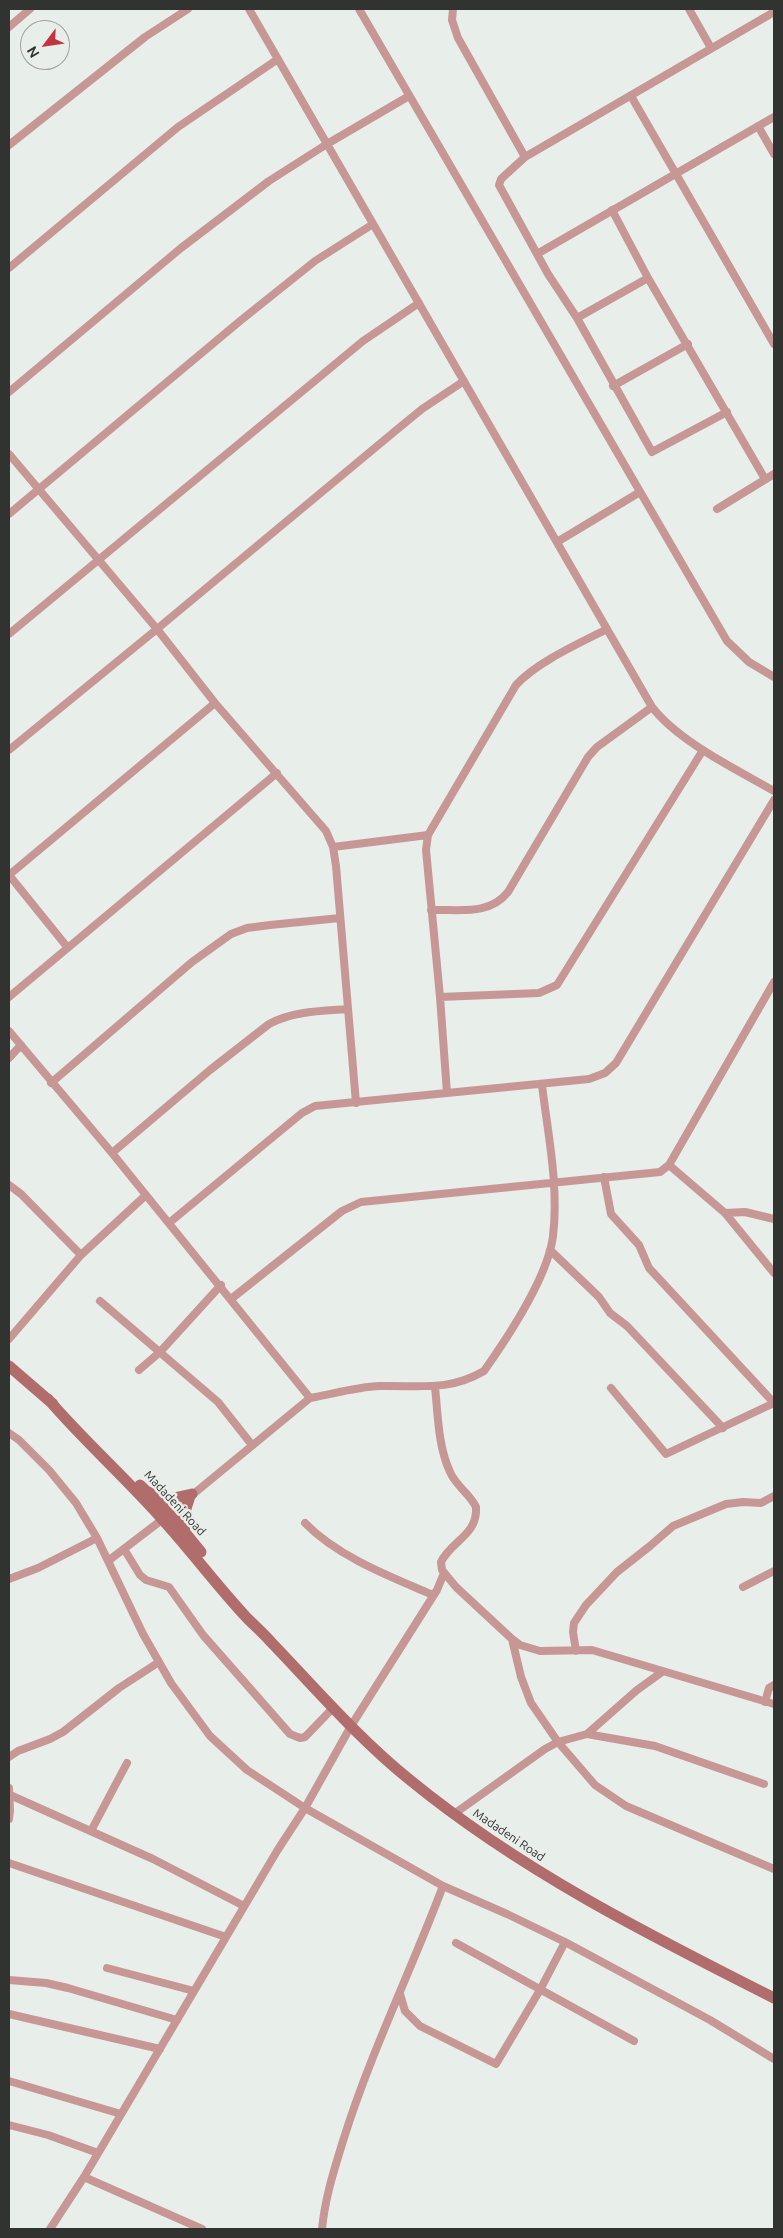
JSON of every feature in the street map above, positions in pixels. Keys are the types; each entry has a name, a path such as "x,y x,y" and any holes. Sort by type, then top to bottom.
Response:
{"street":[{"path":"9,27 30,9"},
{"path":"9,145 145,37 188,9"},
{"path":"249,9 652,707 667,723 704,750 774,791"},
{"path":"359,9 727,641 749,662 774,677"},
{"path":"453,9 452,20 458,38 525,157"},
{"path":"689,9 711,48"},
{"path":"727,412 652,452 613,386 577,318 548,274 499,185 501,179 525,157 774,12"},
{"path":"9,268 178,127 278,59"},
{"path":"9,392 181,248 268,181 409,96"},
{"path":"631,96 774,344"},
{"path":"537,254 774,117"},
{"path":"758,126 774,154"},
{"path":"612,210 648,278 766,479"},
{"path":"9,514 240,321 315,261 373,224"},
{"path":"577,318 648,278"},
{"path":"9,634 363,341 419,303"},
{"path":"613,386 688,344"},
{"path":"9,750 157,630 422,409 464,381"},
{"path":"9,454 215,702 326,831 332,846 340,918 356,1103"},
{"path":"717,509 774,474"},
{"path":"557,542 640,492"},
{"path":"447,1092 426,850 428,835 523,677 607,629"},
{"path":"68,948 9,875 215,702"},
{"path":"431,910 486,908 499,902 508,892 588,757 597,747 652,707"},
{"path":"440,997 539,993 557,985 704,750"},
{"path":"9,997 276,774"},
{"path":"169,1223 302,1113 315,1106 447,1092 542,1085 597,1077 605,1073 616,1063 774,800"},
{"path":"332,846 428,835"},
{"path":"52,1083 192,962 231,934 247,928 340,918"},
{"path":"231,1298 342,1211 361,1202 660,1172 670,1164 774,982"},
{"path":"112,1153 269,1024 280,1018 298,1014 348,1009"},
{"path":"9,1031 221,1285 310,1398"},
{"path":"9,1058 21,1045"},
{"path":"108,1561 166,1517 310,1398 378,1386 435,1387 472,1379 484,1371 538,1282 553,1236 555,1183 542,1085"},
{"path":"670,1164 725,1212 774,1273"},
{"path":"604,1177 611,1214 639,1245 649,1268 774,1403 666,1454 611,1388"},
{"path":"9,1185 21,1194 81,1256"},
{"path":"9,1339 81,1256 146,1195"},
{"path":"725,1212 745,1212 774,1219"},
{"path":"550,1250 599,1297 610,1313 627,1326 723,1428"},
{"path":"140,1370 160,1352 221,1285"},
{"path":"100,1301 218,1402 252,1445"},
{"name":"Madadeni Road","path":"9,1366 74,1421 142,1487 246,1618 269,1639 332,1709 408,1779 454,1814 560,1886 774,1998"},
{"path":"435,1387 441,1441 447,1464 456,1482 474,1503 476,1513 470,1530 441,1562 444,1573 456,1587 512,1639 520,1644 540,1651 592,1650 774,1704"},
{"name":"Madadeni Road","path":"48,1399 71,1426 185,1533 251,1612 269,1639"},
{"path":"9,1433 19,1440 48,1470 76,1504 97,1538 158,1662 210,1736 227,1754 247,1770 305,1808 443,1886 565,1942 710,2020 774,2059"},
{"path":"142,1487 164,1498 191,1495"},
{"path":"185,1533 183,1518 191,1495"},
{"path":"576,1651 573,1632 574,1623 586,1605 617,1572 673,1526 726,1504 743,1502 761,1503 774,1496"},
{"path":"305,1523 317,1535 343,1551 383,1573 433,1595"},
{"path":"9,1579 38,1568 97,1538"},
{"path":"124,1549 140,1575 146,1580 164,1584 172,1590 203,1635 290,1734 300,1738 305,1737 332,1709"},
{"path":"743,1587 774,1571"},
{"path":"50,2229 84,2177 277,1850 305,1808 351,1726 366,1705 433,1595 444,1573"},
{"path":"512,1639 528,1697 580,1771 609,1796 702,1840 774,1869"},
{"path":"9,1749 9,1756 63,1732 119,1688 158,1662"},
{"path":"587,1734 637,1690 662,1672"},
{"path":"765,1702 769,1688 774,1685"},
{"path":"454,1814 525,1762 558,1742 587,1734 655,1746 764,1784"},
{"path":"91,1831 127,1763"},
{"path":"9,1819 10,1791 153,1859 244,1906"},
{"path":"9,1863 226,1937"},
{"path":"322,2229 327,2194 352,2114 385,2027 443,1886"},
{"path":"400,1994 405,2011 420,2026 496,2064 540,1990 565,1942"},
{"path":"456,1943 634,2041"},
{"path":"107,1968 194,1991"},
{"path":"9,1980 46,1983 68,1988 177,2020"},
{"path":"9,2014 160,2049"},
{"path":"9,2081 121,2114"},
{"path":"9,2125 48,2135 98,2153"},
{"path":"84,2177 184,2226 202,2229"}]}
